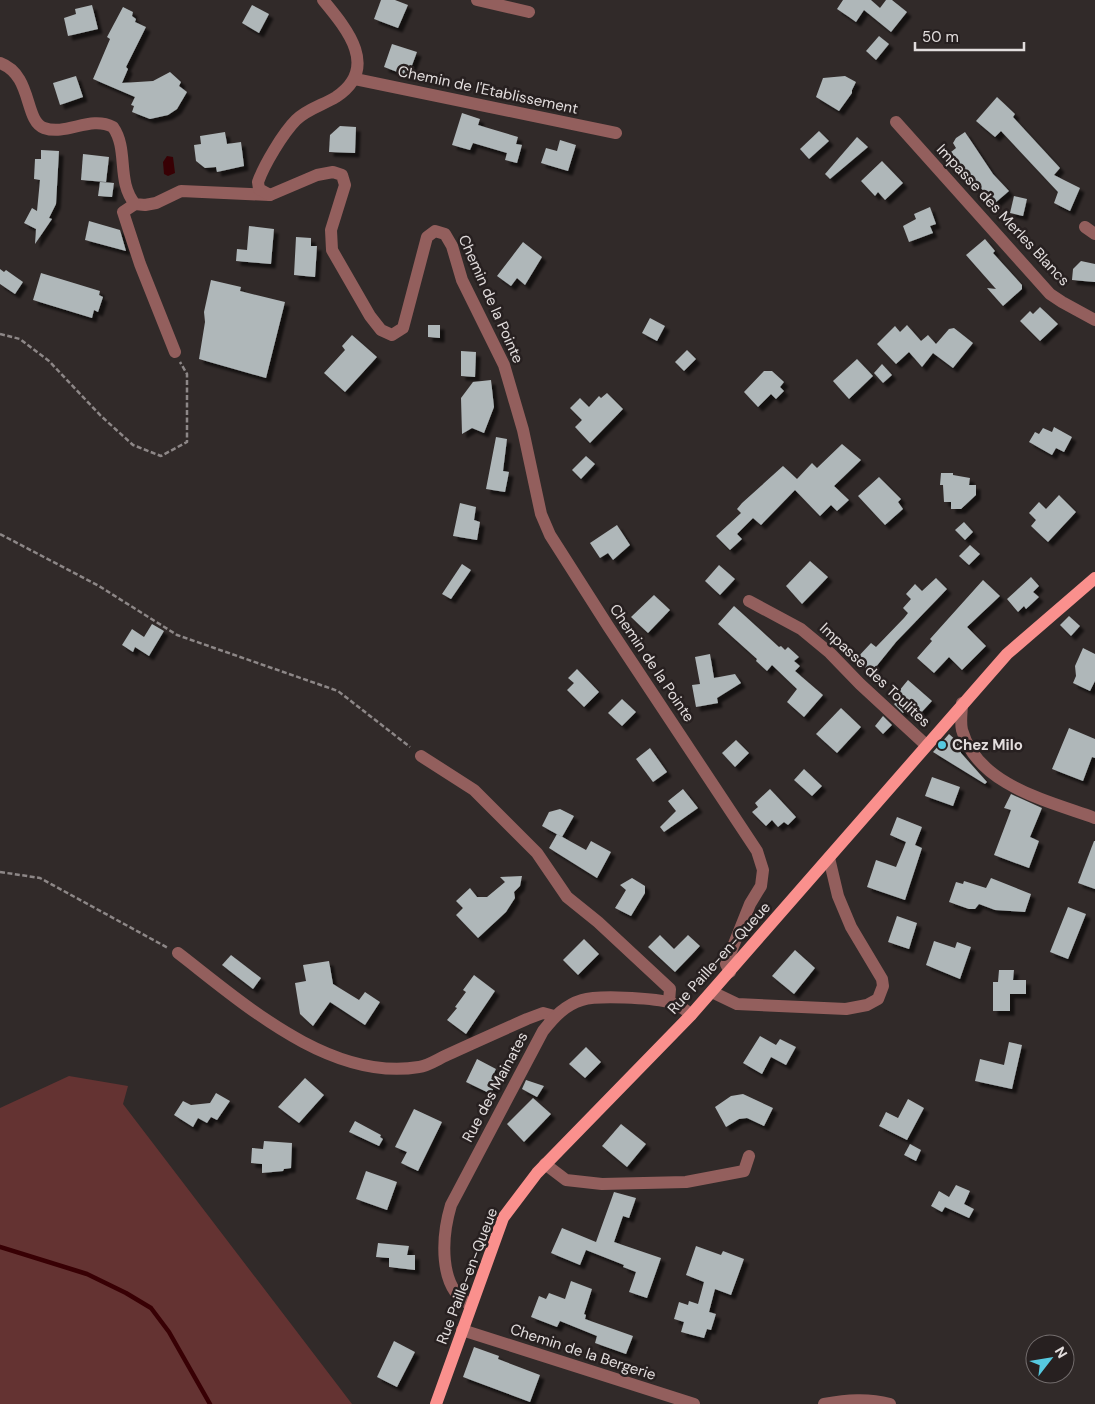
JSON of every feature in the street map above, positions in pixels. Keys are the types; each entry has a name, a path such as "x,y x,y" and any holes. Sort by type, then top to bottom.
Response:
{"main road":[{"name":"Rue Paille-en-Queue","path":"436,1404 503,1218 545,1164 692,1015 962,703 1007,654 1095,578"}],"street":[{"path":"270,195 259,189 258,182 285,134 296,120 308,110 337,96 355,79 358,62 354,43 340,20 323,0"},
{"path":"476,0 529,12"},
{"path":"0,64 18,75 37,122 44,128 61,128 97,122 112,127 122,143 124,181 128,194 135,204 123,212 140,264 175,352"},
{"name":"Chemin de l'Etablissement","path":"355,79 616,133"},
{"name":"Impasse des Merles Blancs","path":"896,122 1050,294 1095,320"},
{"name":"Chemin de la Pointe","path":"135,204 156,203 180,191 270,195 317,175 333,172 342,176 345,185 330,230 332,250 370,316 381,330 392,335 403,328 408,315 428,237 435,231 445,234 452,246 462,280 504,365 524,430 541,514 550,535 757,851 763,870 761,886 750,904 726,964 730,972"},
{"name":"Impasse des Toulites","path":"750,601 800,628 830,653 860,684 926,745"},
{"path":"962,703 962,729 972,753 997,778 1040,798 1095,818"},
{"path":"421,756 474,790 538,853 568,897 598,922 670,989 669,1002"},
{"path":"712,992 737,1004 846,1008 867,1005 878,999 883,986 882,978 851,927 838,896 828,858"},
{"path":"178,953 234,997 298,1040 328,1055 368,1066 421,1067 527,1019 543,1013 554,1016"},
{"name":"Rue des Mainates","path":"471,1305 464,1301 453,1288 443,1254 444,1228 451,1205 543,1031 554,1016 567,1007 583,1000 601,998 669,1002 685,1009 692,1015"},
{"path":"545,1164 566,1180 602,1184 676,1182 744,1171 749,1156"},
{"name":"Chemin de la Bergerie","path":"462,1330 694,1404"},
{"path":"824,1404 846,1400 875,1400 890,1404"}],"path":[{"path":"0,334 20,339 49,361 100,416 133,444 161,456 187,442 187,374 175,352"},
{"path":"0,534 99,586 177,635 338,691 421,756"},
{"path":"0,872 40,878 178,953"}],"shaded area":[{"path":"167,156 173,157 175,173 168,176 164,174 163,162"},
{"path":"69,1076 128,1086 123,1104 352,1404 0,1404 0,1108"}],"building":[{"path":"381,0 395,0 408,5 398,28 374,19"},
{"path":"843,0 871,0 880,8 886,0 892,0 907,12 891,32 864,10 856,22 837,9"},
{"path":"92,5 98,29 68,36 64,18 76,14 75,9"},
{"path":"252,5 269,14 259,33 242,23"},
{"path":"123,7 133,12 132,16 136,19 135,22 146,27 126,67 128,69 122,83 153,81 170,72 181,82 179,86 187,92 177,109 168,115 150,119 132,112 134,106 131,105 135,97 93,79 110,39 107,37"},
{"path":"879,36 889,44 876,60 866,51"},
{"path":"392,44 417,52 408,76 384,67"},
{"path":"76,76 83,97 60,105 53,83"},
{"path":"845,76 856,82 852,93 839,111 816,97 823,78"},
{"path":"997,97 1015,114 1013,117 1060,168 1054,175 1080,188 1070,211 1054,203 1058,192 1001,131 995,137 976,121"},
{"path":"462,113 480,119 478,125 518,137 516,144 522,145 517,163 505,160 507,153 473,143 470,150 452,145"},
{"path":"340,126 356,127 355,153 329,152 330,135"},
{"path":"819,131 829,141 809,159 800,149"},
{"path":"225,132 227,144 241,142 244,166 217,172 216,167 205,168 196,161 194,145 201,144 200,136"},
{"path":"965,132 993,174 1009,191 995,203 978,185 974,188 951,152 956,148 953,143 956,138"},
{"path":"857,137 868,147 830,179 825,174"},
{"path":"560,140 576,145 568,171 541,163 546,148 557,151"},
{"path":"41,150 59,151 56,204 49,218 52,219 35,244 36,229 24,223 32,208 37,211 40,180 34,179 35,159 41,159"},
{"path":"83,154 109,157 106,182 81,180"},
{"path":"882,161 903,183 885,200 878,192 875,196 861,181"},
{"path":"100,182 114,183 112,197 98,196"},
{"path":"1014,196 1027,199 1023,216 1010,213"},
{"path":"930,207 936,224 930,226 933,233 909,242 903,226 916,219 914,214"},
{"path":"89,221 120,230 126,251 85,240"},
{"path":"249,226 274,229 271,264 236,261 237,249 247,250"},
{"path":"296,237 311,238 311,246 317,246 315,277 294,275"},
{"path":"985,239 995,251 993,253 1022,285 1022,289 1003,306 987,288 996,289 966,255"},
{"path":"523,242 542,257 525,285 517,278 511,286 497,276"},
{"path":"1081,261 1095,264 1095,282 1072,280 1073,269"},
{"path":"0,269 4,272 6,270 23,282 15,294 0,284"},
{"path":"41,273 100,291 99,295 103,297 98,312 94,310 92,318 33,300"},
{"path":"211,280 241,287 240,291 285,302 266,378 199,359 205,322 204,312"},
{"path":"1040,307 1058,324 1040,341 1020,321 1030,311 1033,314"},
{"path":"650,318 665,326 657,341 642,333"},
{"path":"428,325 440,325 440,338 428,337"},
{"path":"907,325 921,341 928,335 936,344 949,329 954,328 973,343 953,368 933,353 922,367 909,352 896,364 877,344 895,326 900,332"},
{"path":"352,335 377,357 345,392 324,373 345,350 342,346"},
{"path":"687,350 696,359 684,371 675,362"},
{"path":"461,351 476,352 475,377 461,376"},
{"path":"857,359 873,376 849,399 833,381"},
{"path":"882,364 892,375 883,383 874,373"},
{"path":"764,371 772,371 784,382 780,387 784,391 776,399 771,394 758,407 744,392"},
{"path":"491,380 494,407 484,433 472,428 462,434 461,398 473,382"},
{"path":"607,393 623,409 590,443 575,427 582,420 570,408 580,398 589,407 599,396 601,398"},
{"path":"1054,427 1072,437 1064,452 1056,448 1052,455 1029,442 1035,432 1039,434 1043,428 1052,432"},
{"path":"496,437 507,439 503,471 509,472 505,492 486,489"},
{"path":"842,444 861,460 834,486 849,500 837,511 831,505 820,516 795,490 761,525 753,518 737,534 742,539 730,550 716,536 741,513 737,509 742,503 783,466 797,479 812,463 817,468"},
{"path":"586,456 595,464 581,479 572,470"},
{"path":"941,473 953,473 953,475 970,478 969,485 976,485 976,495 961,509 951,509 951,502 944,502 943,485 940,485"},
{"path":"879,477 901,499 898,502 903,509 885,525 858,496"},
{"path":"1059,495 1076,512 1048,542 1031,526 1036,520 1029,513 1039,502 1046,509"},
{"path":"460,503 476,507 474,520 480,522 477,540 453,536"},
{"path":"964,522 973,532 965,540 955,530"},
{"path":"617,525 630,545 613,560 608,553 600,558 590,543"},
{"path":"970,545 980,554 969,565 959,556"},
{"path":"810,561 828,577 802,604 786,586"},
{"path":"462,564 471,570 451,599 442,594"},
{"path":"719,565 735,579 720,595 705,581"},
{"path":"1031,577 1039,586 1033,592 1039,597 1026,609 1024,606 1018,612 1007,599"},
{"path":"936,578 947,589 896,642 871,673 856,659 871,643 876,647 908,613 903,608 911,599 906,594 915,584 922,591"},
{"path":"983,580 1000,596 967,627 986,646 962,670 949,657 934,673 917,658 932,641 930,639"},
{"path":"654,595 670,610 648,633 631,617"},
{"path":"734,606 779,647 781,646 785,650 788,647 799,657 794,661 800,666 795,671 823,695 804,717 787,702 797,689 772,665 767,671 756,661 757,659 718,624"},
{"path":"1069,616 1080,626 1071,636 1060,625"},
{"path":"152,624 164,631 149,656 135,647 133,652 122,645 132,629 144,637"},
{"path":"1083,648 1095,654 1095,681 1090,691 1073,683 1076,676 1075,666"},
{"path":"710,654 714,678 735,674 741,683 717,698 718,703 696,707 692,685 700,684 695,657"},
{"path":"577,669 599,692 584,707 567,690 574,683 568,678"},
{"path":"908,680 932,701 917,717 907,709 903,713 894,704 898,701 894,697"},
{"path":"622,699 636,712 622,726 608,713"},
{"path":"841,708 861,727 837,753 816,734"},
{"path":"883,716 892,725 883,734 875,726"},
{"path":"1069,728 1095,739 1095,758 1092,757 1083,781 1052,769"},
{"path":"949,734 959,743 961,753 987,782 985,784 933,752"},
{"path":"736,740 749,753 735,767 722,753"},
{"path":"650,748 667,772 653,782 636,759"},
{"path":"804,769 822,786 812,796 794,780"},
{"path":"932,777 960,787 953,806 925,796"},
{"path":"683,789 698,808 664,832 660,827 676,811 668,801"},
{"path":"770,789 796,817 788,825 784,822 778,827 772,820 766,826 752,812 758,807 755,803"},
{"path":"1011,794 1042,808 1030,837 1039,841 1029,868 994,855 1011,810 1004,808"},
{"path":"560,809 574,816 562,837 542,826 549,812"},
{"path":"897,817 922,827 915,845 922,848 905,900 867,887 876,860 896,867 906,842 890,835"},
{"path":"557,834 586,850 591,841 611,852 597,878 549,848"},
{"path":"1095,841 1095,889 1078,883"},
{"path":"522,876 520,886 514,892 515,898 506,912 478,938 456,915 463,908 456,901 470,888 477,897 487,897 505,882 500,877"},
{"path":"632,878 645,886 645,893 631,916 615,908 626,890 620,885"},
{"path":"991,878 1031,894 1025,912 995,910 979,904 975,909 969,909 949,902 956,882 963,884 964,881 986,888"},
{"path":"1068,907 1086,914 1068,959 1050,952"},
{"path":"897,916 917,923 909,949 888,942"},
{"path":"660,935 674,949 688,935 700,946 675,972 648,947"},
{"path":"584,939 599,954 578,975 563,960"},
{"path":"934,941 955,948 957,942 971,947 960,979 926,965"},
{"path":"795,950 815,968 794,994 772,976"},
{"path":"231,955 261,978 253,989 222,965"},
{"path":"329,961 333,984 359,1000 365,992 380,1002 365,1025 330,1002 313,1026 300,1014 295,983 306,981 303,965"},
{"path":"999,970 1014,970 1013,980 1026,980 1026,994 1010,994 1010,1011 993,1011 993,982 998,982"},
{"path":"474,975 495,991 466,1034 447,1020 457,1008 455,1007 466,992 463,990"},
{"path":"760,1036 776,1045 780,1039 796,1047 786,1065 771,1057 762,1074 743,1063"},
{"path":"1009,1042 1022,1045 1012,1089 975,1081 980,1059 1004,1065"},
{"path":"586,1047 601,1062 585,1078 569,1064"},
{"path":"477,1059 496,1069 491,1079 496,1082 491,1094 466,1082"},
{"path":"305,1078 324,1095 299,1123 278,1107"},
{"path":"526,1080 544,1086 537,1097 522,1089"},
{"path":"216,1093 230,1101 217,1120 211,1117 207,1123 198,1118 193,1127 174,1115 183,1101 191,1105 210,1103"},
{"path":"743,1094 773,1108 764,1126 747,1118 739,1119 726,1127 715,1107 731,1096"},
{"path":"533,1098 551,1114 524,1142 507,1124"},
{"path":"908,1099 924,1108 907,1140 879,1126 886,1112 898,1118"},
{"path":"414,1109 442,1122 418,1171 401,1163 407,1152 395,1147"},
{"path":"355,1121 381,1135 380,1137 383,1139 379,1146 349,1132"},
{"path":"621,1124 646,1144 627,1167 602,1146"},
{"path":"264,1141 292,1143 291,1168 284,1169 283,1171 262,1173 262,1164 251,1163 252,1148 263,1149"},
{"path":"910,1144 921,1150 916,1161 904,1155"},
{"path":"366,1171 397,1182 387,1210 356,1199"},
{"path":"956,1185 970,1191 964,1204 974,1209 969,1218 945,1207 942,1212 931,1206 939,1191 949,1197"},
{"path":"614,1192 636,1198 629,1218 623,1216 614,1242 661,1258 647,1298 629,1292 636,1272 623,1267 624,1265 586,1250 580,1265 551,1253 562,1228 596,1242"},
{"path":"378,1243 409,1246 407,1255 415,1255 415,1270 389,1267 389,1258 376,1257"},
{"path":"696,1246 721,1255 723,1251 744,1259 731,1295 715,1289 709,1312 716,1314 711,1330 707,1329 704,1338 681,1332 684,1322 674,1319 679,1302 688,1305 689,1301 698,1304 704,1282 686,1275"},
{"path":"571,1281 592,1289 584,1314 586,1315 585,1319 633,1336 626,1354 595,1343 597,1336 560,1321 557,1327 531,1317 539,1296 546,1299 549,1293 565,1299"},
{"path":"394,1341 415,1352 397,1387 377,1377"},
{"path":"474,1347 499,1356 498,1359 540,1375 530,1402 463,1377"}],"waterway":[{"path":"0,1247 87,1274 126,1293 151,1308 169,1332 210,1404"}],"place":[{"name":"Chez Milo","path":"942,745"}]}
